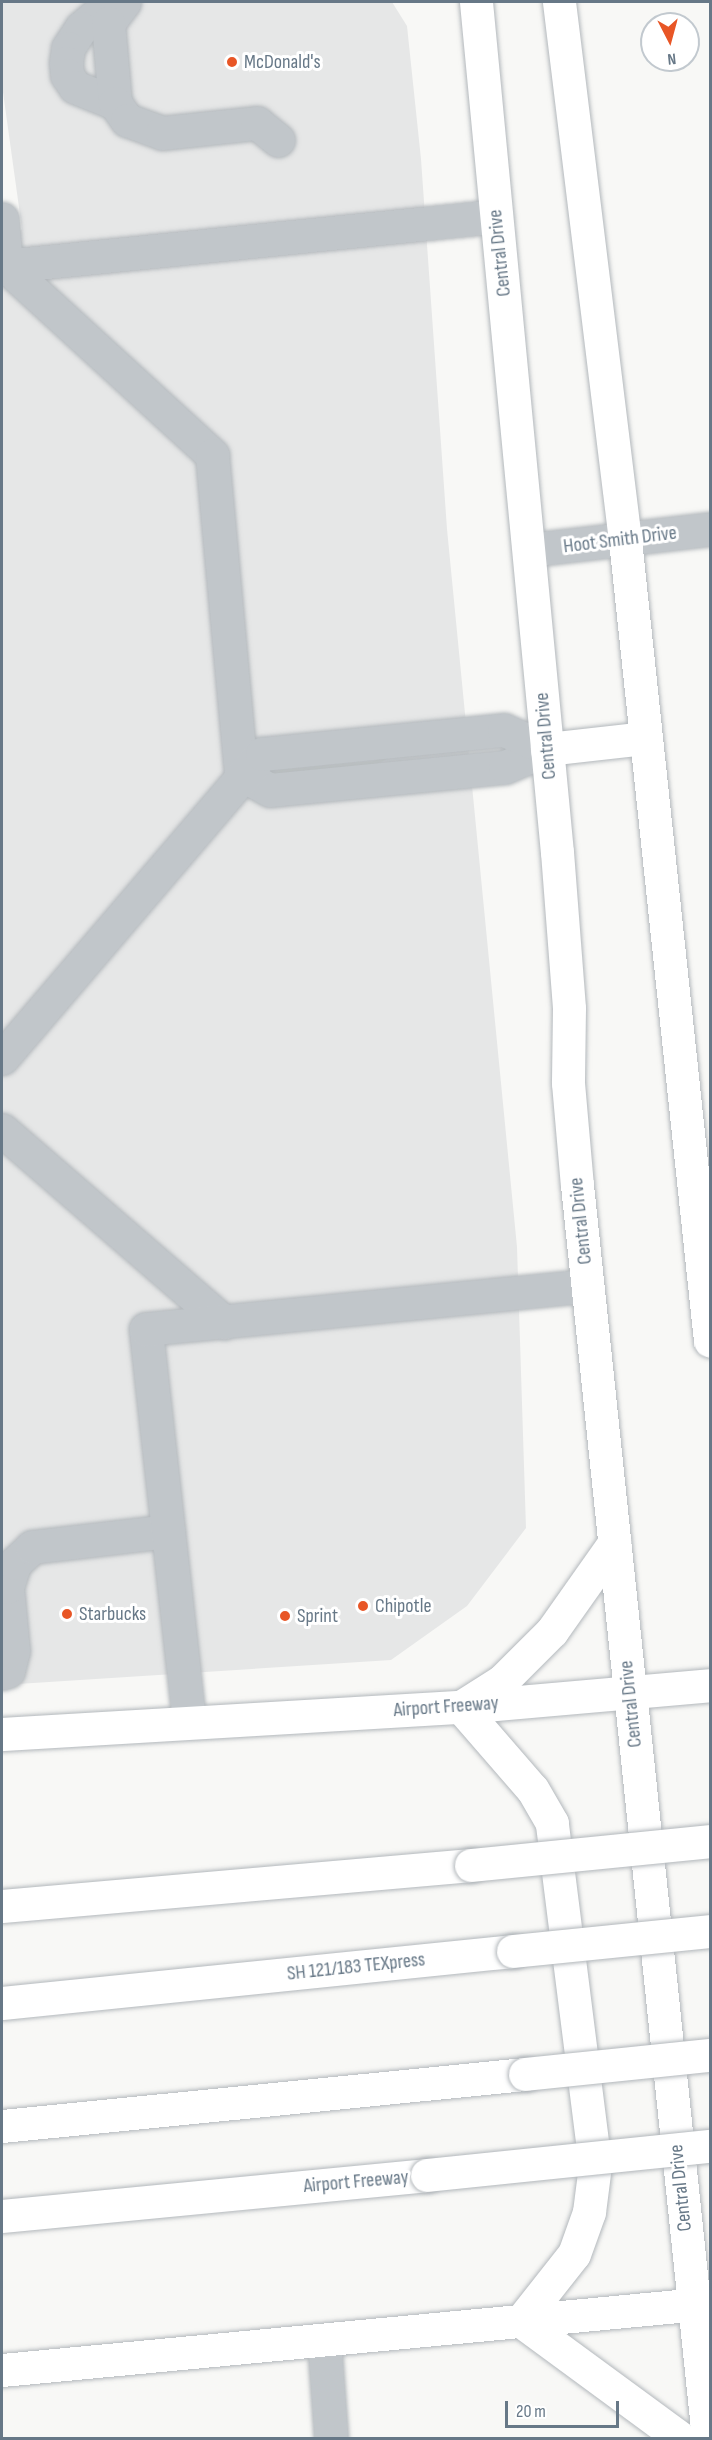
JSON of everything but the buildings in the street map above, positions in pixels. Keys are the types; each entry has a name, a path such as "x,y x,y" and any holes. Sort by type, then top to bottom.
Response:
{"main road":[{"name":"Central Drive","path":"476,2 547,749 569,1008 568,1083 587,1286 630,1693 702,2304 708,2439"},
{"path":"560,2 625,540 711,1340"},
{"path":"547,749 645,738"},
{"path":"521,2321 574,2254 589,2212 595,2165 552,1823 532,1789 461,1707 502,1681 552,1631 614,1543"},
{"name":"Airport Freeway","path":"2,1734 189,1721 461,1707 711,1685"},
{"path":"2,1906 471,1865 711,1841"},
{"name":"SH 121/183 TEXpress","path":"2,2003 711,1931"},
{"path":"2,2126 711,2055"},
{"name":"Airport Freeway","path":"2,2216 711,2146"},
{"path":"2,2370 702,2304"},
{"path":"521,2321 680,2439"}],"street":[{"path":"112,2 81,28 68,48 66,63 75,87 115,103"},
{"path":"124,2 108,23 115,103 127,120 146,130 162,133 257,123 278,140"},
{"path":"6,266 496,216"},
{"path":"2,219 6,266 212,455 242,774"},
{"name":"Hoot Smith Drive","path":"529,550 711,529"},
{"path":"2,1058 145,894 242,774 262,754 504,730 547,749"},
{"path":"2,1130 224,1322"},
{"path":"189,1721 146,1329 587,1286"},
{"path":"2,1673 8,1671 13,1651 6,1587 15,1563 32,1547 168,1532"},
{"path":"324,2340 331,2439"}],"shaded area":[{"path":"2,2 392,2 407,26 421,159 447,529 517,1247 526,1528 467,1606 391,1660 2,1685 2,249 22,229 2,85"},
{"path":"388,753 391,757 375,765 266,775 266,771 374,761"}],"place":[{"name":"McDonald's","path":"232,62"},
{"name":"Chipotle","path":"363,1606"},
{"name":"Starbucks","path":"67,1614"},
{"name":"Sprint","path":"285,1616"}]}
